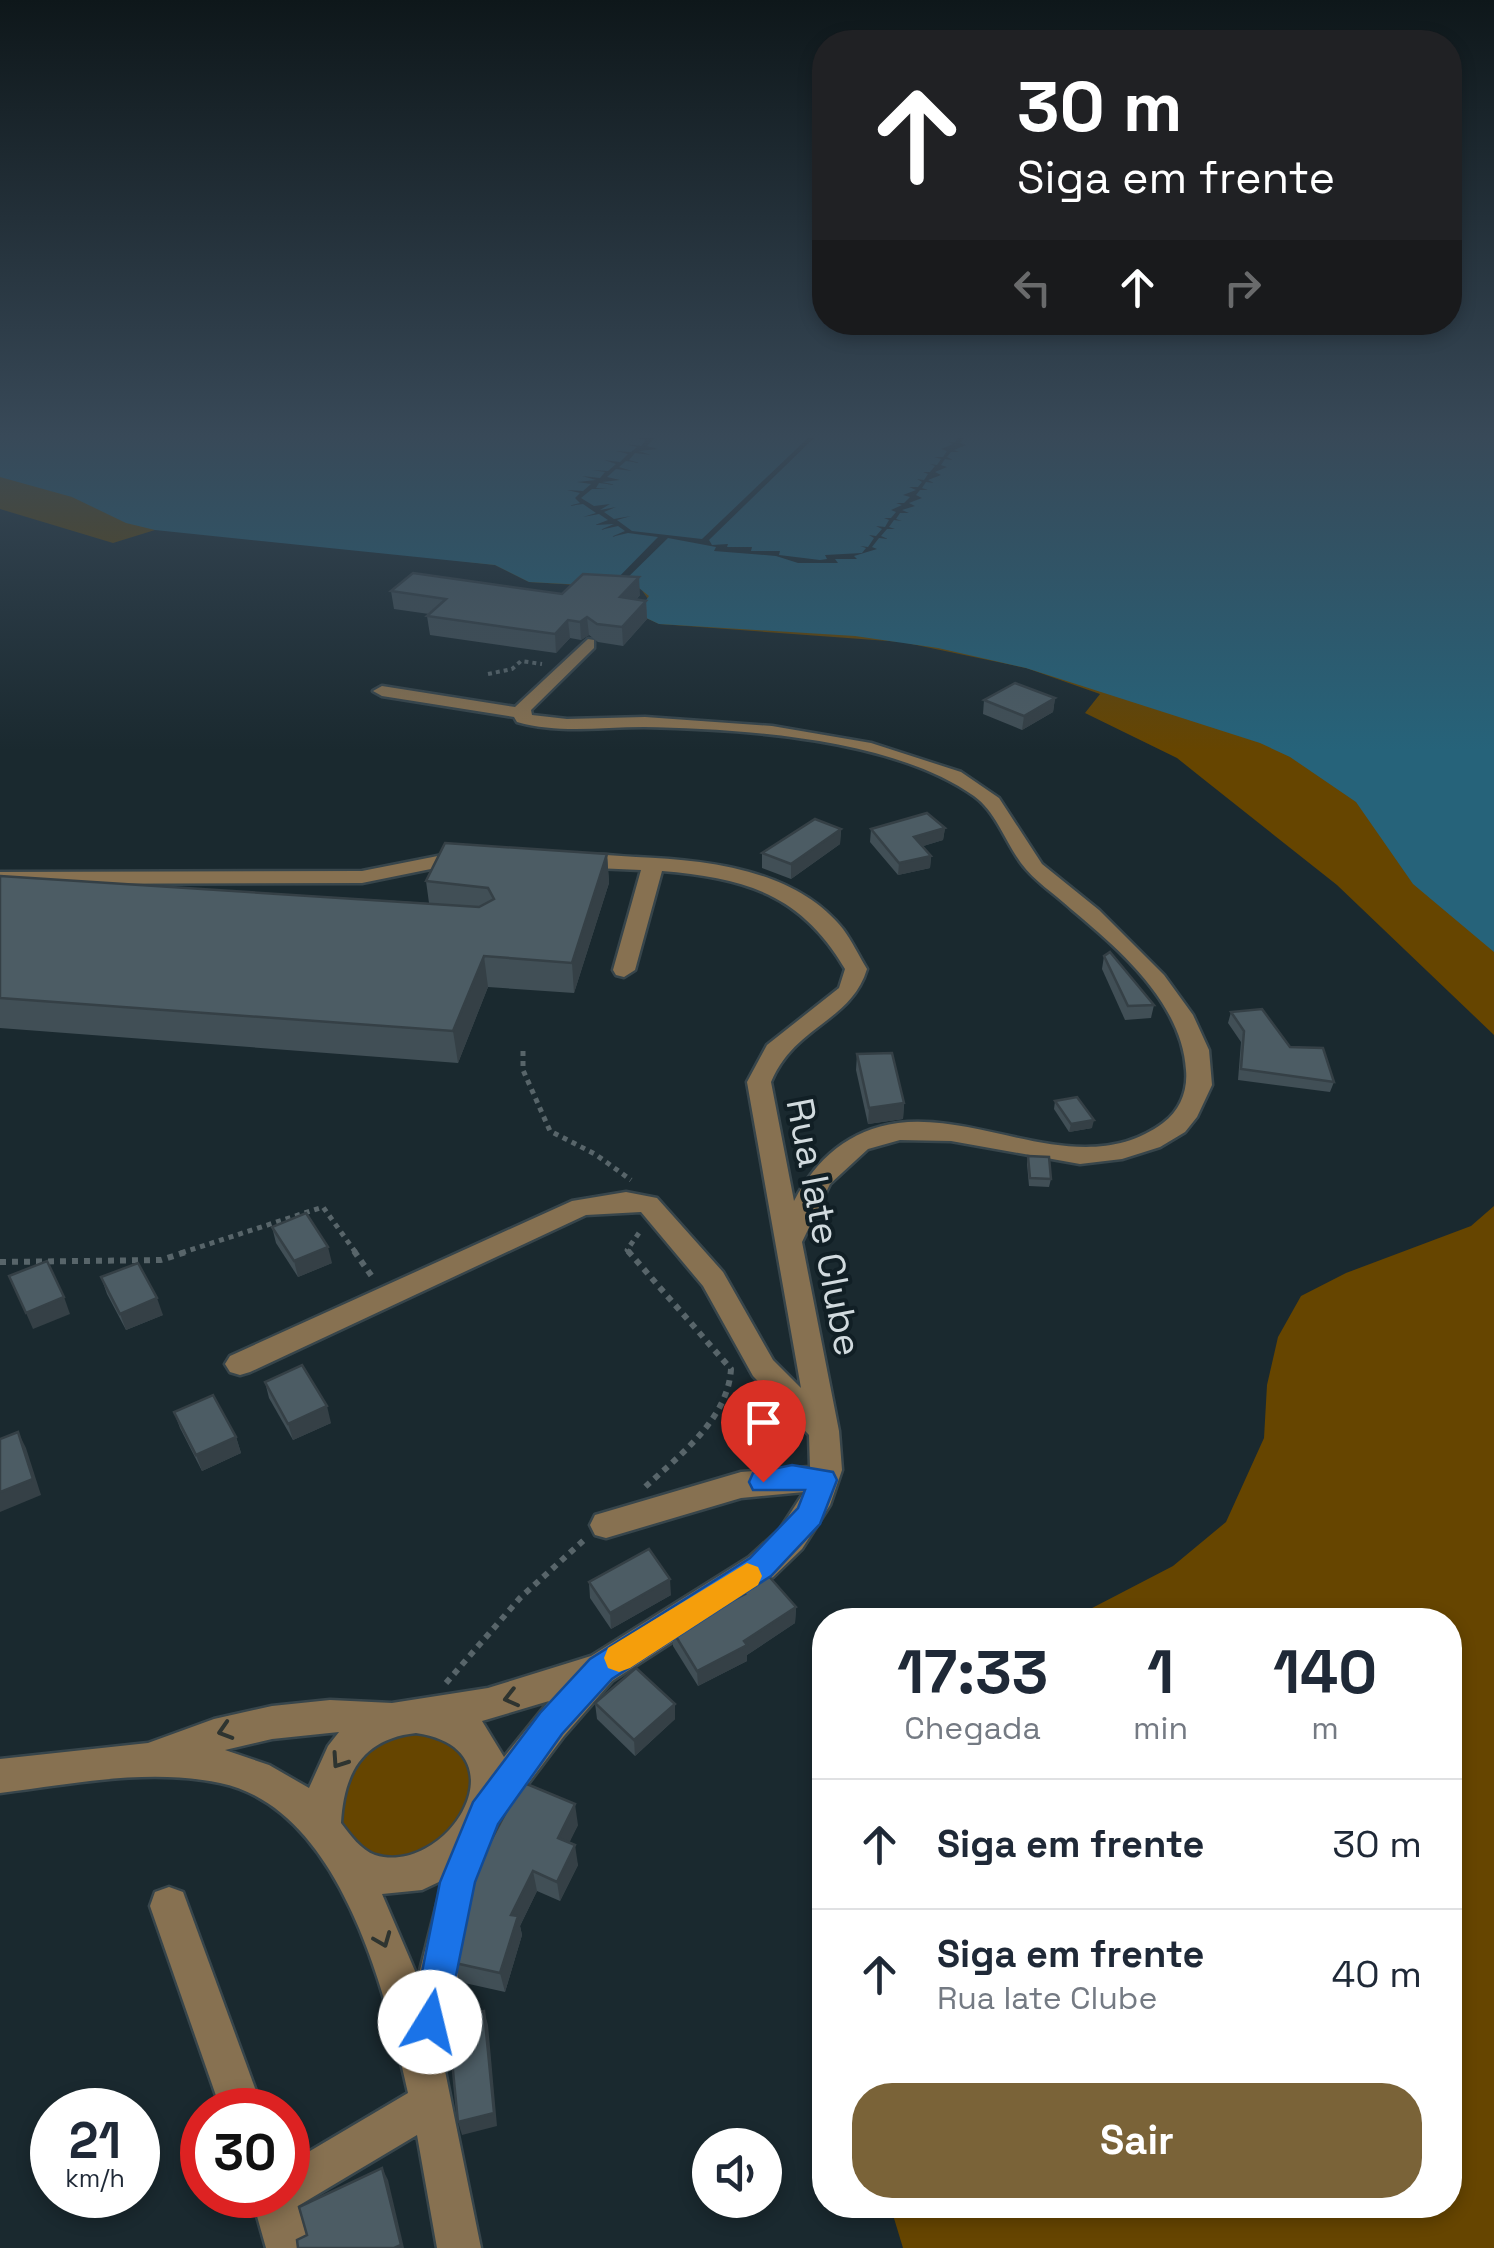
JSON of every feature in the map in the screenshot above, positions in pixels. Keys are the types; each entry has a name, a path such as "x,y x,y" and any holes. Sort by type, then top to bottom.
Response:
{"street":[{"path":"520,712 588,644"},
{"path":"382,691 458,699 520,712 533,721 722,728 890,755 949,772 968,782 1000,810 1021,852 1035,868 1112,934 1166,995 1200,1051 1201,1083 1187,1115 1169,1132 1105,1152 1059,1153 904,1131 849,1147 822,1172 789,1242"},
{"path":"0,878 366,888 450,857 498,857"},
{"name":"Rua Iate Clube","path":"556,860 717,871 783,889 830,930 856,969 849,991 807,1018 774,1049 759,1082 769,1153 824,1431 823,1480 810,1515 760,1567 601,1669"},
{"path":"624,970 653,865"},
{"path":"240,1364 581,1207 626,1201 648,1204 713,1279 763,1368 824,1431"},
{"path":"606,1525 763,1482 792,1476 823,1480"},
{"path":"459,2248 425,2056 367,1899 330,1840 322,1794 335,1761 359,1736 404,1717 488,1704 601,1669"},
{"path":"0,1776 149,1759 199,1762 244,1773 289,1795 362,1871 392,1876 424,1871 454,1854 551,1724 601,1669"},
{"path":"149,1759 244,1725 334,1713 446,1720 470,1734 485,1756 490,1784 481,1822 458,1882 425,2056"},
{"path":"169,1906 234,2088"},
{"path":"310,2175 431,2103"},
{"path":"282,2218 288,2248"}],"path":[{"path":"488,674 512,669 521,661"},
{"path":"404,1717 570,1550 606,1525 687,1447 725,1401 733,1384 731,1369 628,1250 639,1235 648,1204 615,1166 550,1131 523,1070 523,1051"},
{"path":"0,1262 162,1260 323,1207 386,1297"}],"shaded area":[{"path":"284,541 409,541 830,618 1320,740 1494,880 1494,1035 1337,885 1177,758 1085,713 1100,694 1026,668 902,642 659,624 642,616 639,610 648,599 641,589 529,582 495,565"},
{"path":"1494,1206 1494,2248 903,2248 894,2218 1462,2218 1462,1608 1092,1608 1173,1566 1226,1522 1264,1438 1267,1385 1278,1337 1301,1296 1346,1273 1471,1226"},
{"path":"402,1726 463,1743 477,1803 429,1857 378,1862 340,1836 343,1768"}],"water":[{"path":"261,541 1494,541 1494,952 1413,884 1356,802 1290,757 1260,743 1026,668 938,648 855,636 659,624 642,616 639,610 649,596 639,588 529,582 495,565"}],"pier":[{"path":"654,541 665,541 618,587 610,586"},
{"path":"684,541 710,541 712,545 752,547 751,551 780,551 779,555 820,560 827,559 825,555 862,553 866,548 860,546 868,547 872,541 877,541 872,547 877,549 854,556 857,559 835,559 838,563 798,563 776,556 714,551 716,547"}],"building":[{"path":"413,573 562,594 583,574 639,577 620,597 646,601 622,627 597,624 587,617 580,622 568,620 555,634 427,616 446,599 391,591"},
{"path":"1015,683 1055,698 1024,716 984,700"},
{"path":"927,813 945,828 914,837 931,856 899,863 871,829"},
{"path":"815,819 841,829 791,864 762,853"},
{"path":"445,843 607,854 572,963 484,956 453,1031 0,998 0,876 479,907 494,899 488,888 426,881"},
{"path":"1110,952 1154,1005 1128,1006 1104,956"},
{"path":"1262,1009 1290,1047 1323,1048 1334,1082 1241,1069 1244,1031 1231,1012"},
{"path":"892,1053 904,1103 869,1108 857,1054"},
{"path":"1077,1097 1094,1120 1071,1124 1055,1101"},
{"path":"1028,1156 1049,1157 1051,1179 1030,1178"},
{"path":"306,1213 328,1247 294,1261 272,1227"},
{"path":"47,1261 64,1297 26,1313 9,1276"},
{"path":"138,1263 157,1298 120,1314 101,1277"},
{"path":"302,1365 327,1406 288,1424 265,1382"},
{"path":"213,1395 236,1437 196,1455 174,1412"},
{"path":"18,1432 33,1479 0,1492 0,1439"},
{"path":"649,1549 670,1579 610,1613 589,1582"},
{"path":"766,1573 796,1607 744,1641 747,1645 697,1671 672,1630 745,1594 741,1589"},
{"path":"636,1668 675,1704 634,1740 595,1703"},
{"path":"522,1782 575,1804 558,1838 575,1845 557,1882 533,1871 511,1915 518,1916 500,1973 455,1963 478,1865"},
{"path":"484,2011 494,2113 458,2122 448,2019"},
{"path":"382,2168 401,2245 298,2248 297,2240 307,2235 302,2218 310,2218 310,2202"}],"slow traffic":[{"path":"619,1658 747,1576"}],"route":[{"path":"430,2022 458,1882 485,1814 551,1724 601,1669 760,1567 792,1539 810,1515 823,1480 792,1476 763,1482"}]}
